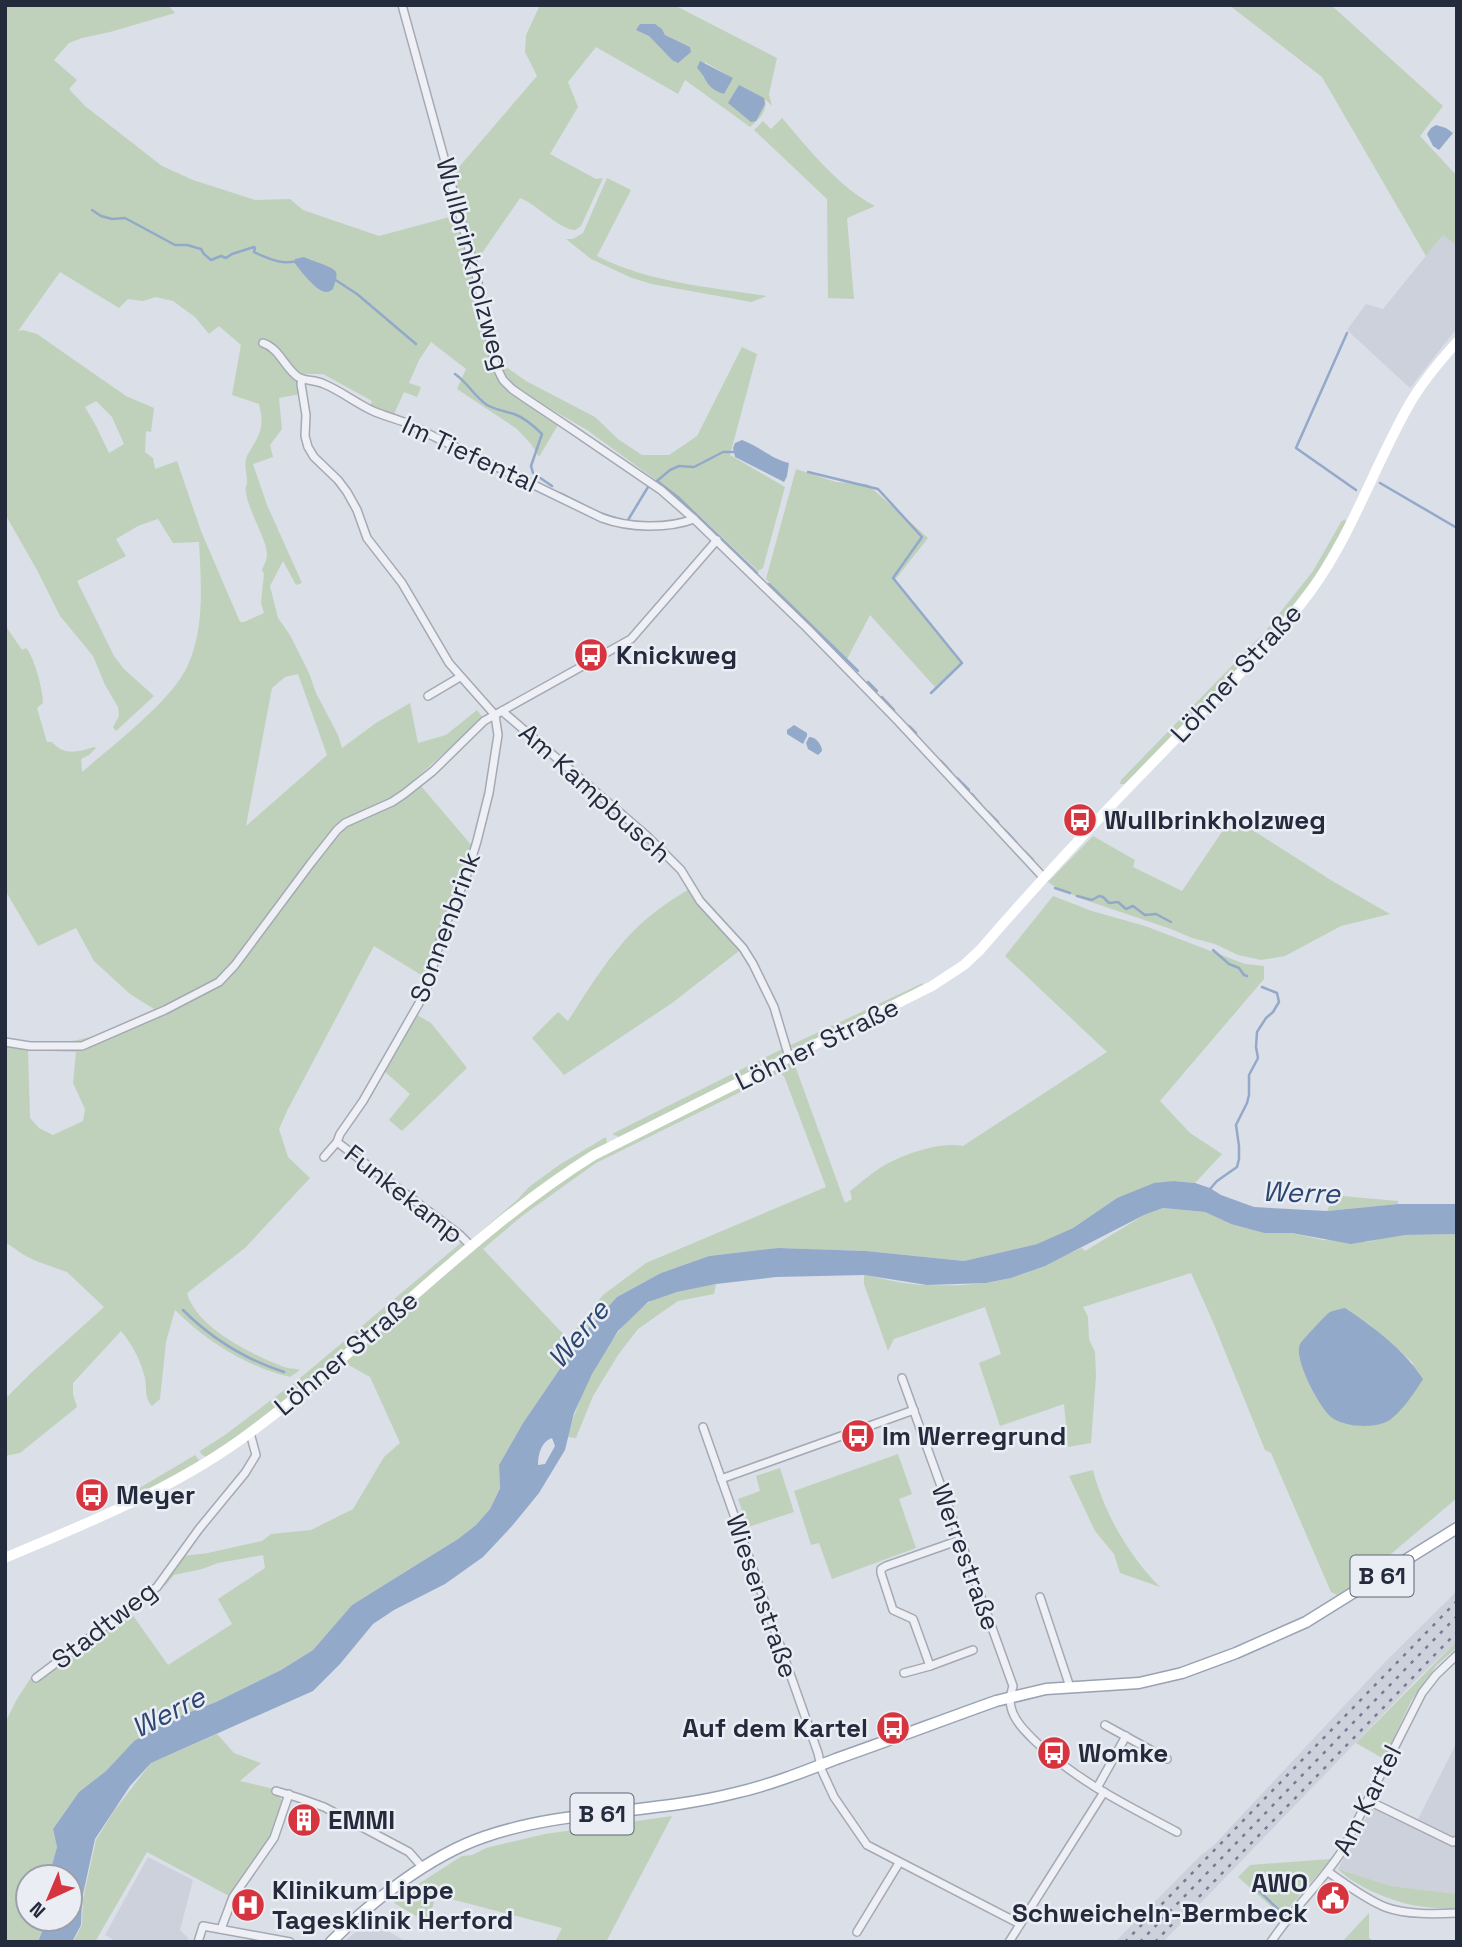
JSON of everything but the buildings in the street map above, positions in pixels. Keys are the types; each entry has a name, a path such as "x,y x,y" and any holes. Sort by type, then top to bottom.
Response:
{"main road":[{"name":"Löhner Straße","path":"5,1558 159,1489 250,1433 296,1397 471,1246 534,1196 594,1155 953,973 980,950 1108,808 1253,660 1309,594 1340,545 1410,404 1426,379 1457,342"},
{"name":"B 61","path":"331,1942 364,1912 424,1868 464,1844 508,1830 553,1821 705,1800 768,1784 1011,1696 1070,1686 1139,1684 1159,1680 1236,1653 1307,1622 1457,1528"}],"street":[{"name":"Wullbrinkholzweg","path":"402,5 476,274 495,364 503,380 524,398 661,490 717,540 898,721 1044,878"},
{"name":"Im Tiefental","path":"263,343 268,344 302,380 325,384 373,411 404,422 616,524 643,526 684,523 694,519"},
{"path":"302,380 308,447 347,492 374,549 402,583 440,650 460,677 499,713"},
{"path":"5,1042 30,1046 82,1046 165,1010 219,982 235,965 337,830 345,823 393,802 404,794 433,771 484,720 631,639 717,540"},
{"path":"428,696 460,677"},
{"name":"Am Kampbusch","path":"499,713 647,836 681,870 701,901 743,948 753,964 774,1007 789,1057"},
{"name":"Sonnenbrink","path":"324,1157 363,1101 426,991 444,928 466,877 477,841 489,793 499,713"},
{"name":"Funkekamp","path":"337,1142 471,1246"},
{"name":"Werrestraße","path":"902,1378 1013,1686 1011,1696"},
{"path":"721,1479 915,1410"},
{"name":"Wiesenstraße","path":"702,1427 820,1765 834,1797 867,1845 1020,1924"},
{"name":"Stadtweg","path":"36,1678 157,1587 199,1529 245,1473 256,1454 250,1433"},
{"path":"930,1666 914,1619 893,1610 881,1569 960,1540"},
{"path":"1040,1597 1070,1686"},
{"path":"904,1674 973,1650"},
{"name":"Am Kartel","path":"1271,1942 1342,1851 1422,1693 1457,1655"},
{"path":"1011,1696 1012,1711 1024,1730 1067,1769 1177,1832"},
{"path":"1105,1725 1167,1759"},
{"path":"1009,1942 1100,1790 1126,1736"},
{"path":"275,1791 324,1807 409,1852 424,1868"},
{"path":"221,1929 233,1898 275,1838 289,1794"},
{"path":"1369,1801 1453,1842 1457,1840"},
{"path":"857,1932 899,1863"},
{"path":"1328,1872 1387,1908 1428,1914 1457,1913"},
{"path":"198,1942 203,1926 290,1942"}],"shaded area":[{"path":"1443,235 1457,246 1457,328 1410,388 1347,330 1366,304 1383,309"},
{"path":"1457,1591 1457,1641 1163,1942 1115,1942 1213,1846 1386,1661"},
{"path":"1457,1742 1457,1894 1391,1886 1338,1869 1375,1801 1417,1821"},
{"path":"148,1857 193,1880 180,1930 188,1938 187,1942 117,1942 105,1935"},
{"path":"370,1921 407,1942 343,1942"}],"green space":[{"path":"5,5 168,5 175,13 69,43 54,60 77,80 69,89 85,106 162,166 193,180 255,200 290,199 303,210 379,236 457,215 493,368 498,378 559,423 539,457 517,429 457,389 466,369 431,342 409,383 421,387 417,397 404,392 394,414 370,406 372,401 323,374 302,374 299,379 300,394 279,398 282,429 270,445 273,457 253,464 267,505 302,583 296,585 283,561 270,586 278,618 290,635 309,673 342,748 410,703 418,743 446,735 477,710 483,718 415,779 473,847 426,978 374,946 287,1111 279,1129 288,1157 310,1178 245,1248 187,1293 192,1306 202,1318 227,1339 271,1362 300,1370 290,1377 243,1360 200,1332 175,1310 166,1342 160,1399 152,1406 147,1397 139,1359 121,1331 73,1383 77,1407 20,1453 5,1456 5,1399 104,1307 67,1272 36,1261 5,1242 5,1038 46,1043 82,1039 117,1027 154,1009 130,994 94,961 76,928 38,946 5,890 5,625 22,650 26,648 29,652 35,665 43,703 37,708 47,742 52,742 66,751 96,748 81,759 82,772 141,722 180,679 188,665 197,636 201,589 199,542 173,543 158,519 138,526 116,539 126,556 77,581 114,656 124,669 154,696 116,731 113,727 119,716 118,707 93,656 60,616 5,514","holes":["60,272 119,308 128,299 143,301 156,297 173,301 195,317 209,334 219,326 241,345 232,395 259,404 262,419 258,436 246,461 246,489 247,499 267,554 262,570 264,574 261,603 264,613 240,622 201,531 177,461 155,469 153,458 145,452 146,431 151,432 154,408 126,396 37,334 18,331","96,401 112,417 124,444 109,453 85,407","298,674 327,755 246,826 272,688 285,677","28,1050 76,1052 73,1083 85,1109 83,1121 53,1135 39,1128 30,1118"]},
{"path":"540,5 674,5 777,58 769,94 772,106 765,99 762,114 750,127 685,80 678,94 596,47 568,82 578,107 550,154 596,179 603,178 581,226 575,230 568,229 520,198 480,256 474,259 453,174 537,76 525,52 526,35","holes":["662,29 665,35 690,47 672,60 649,36","705,62 732,78 703,77"]},
{"path":"1229,5 1331,5 1443,106 1420,136 1457,176 1457,246 1443,235 1426,256 1322,77"},
{"path":"782,118 836,178 875,206 847,218 854,299 828,298 827,199 754,130 763,121 771,129"},
{"path":"607,178 631,190 597,256 659,278 767,296 751,302 652,284 591,259 566,239 573,239 583,233"},
{"path":"742,347 757,354 730,455 785,487 763,568 758,571 682,499 587,430 513,387 498,366 494,349 498,348 505,366 526,381 595,417 618,439 642,455 669,455 697,436"},
{"path":"796,469 836,482 867,484 928,538 894,581 961,663 935,687 870,615 847,659 766,579"},
{"path":"1345,519 1346,523 1315,577 1272,632 1268,632 1267,629 1313,571"},
{"path":"1260,637 1265,640 1125,784 1120,784 1121,780"},
{"path":"1232,817 1390,914 1341,926 1285,956 1261,960 1238,955 1215,944 1085,900 1048,882 1093,836 1135,860 1133,867 1182,891"},
{"path":"689,889 739,951 672,1003 564,1075 532,1038 558,1012 568,1021 602,969 632,933 655,912"},
{"path":"1053,896 1092,911 1145,926 1245,964 1264,966 1264,979 1160,1101 1190,1133 1222,1154 1195,1183 1174,1181 1117,1198 1073,1228 1037,1244 964,1261 866,1251 778,1248 709,1256 661,1273 617,1297 585,1332 523,1423 499,1465 500,1487 490,1509 476,1525 352,1605 313,1650 281,1670 216,1702 170,1720 134,1741 106,1771 79,1792 53,1829 57,1847 53,1863 14,1863 14,1933 42,1933 38,1942 5,1942 5,1723 32,1676 127,1607 168,1665 232,1624 218,1599 265,1568 263,1555 218,1563 174,1575 165,1586 163,1584 184,1556 262,1541 271,1534 311,1530 353,1509 384,1457 400,1443 370,1377 347,1364 301,1401 300,1399 519,1213 584,1166 616,1148 793,1060 845,1203 852,1199 850,1191 885,1165 923,1150 944,1145 963,1146 1107,1052 1005,956","holes":["779,1073 784,1076 826,1187 646,1263 603,1295 568,1339 483,1249 522,1216 596,1163"]},
{"path":"923,983 923,986 796,1049 791,1047 791,1045"},
{"path":"417,1015 431,1023 467,1068 402,1131 389,1120 410,1094 384,1071"},
{"path":"782,1049 782,1053 774,1060 619,1137 612,1134"},
{"path":"606,1137 607,1143 472,1239 529,1187 559,1165"},
{"path":"1342,1196 1398,1201 1398,1204 1327,1211 1330,1205"},
{"path":"1163,1208 1205,1212 1231,1224 1264,1233 1292,1233 1323,1240 1368,1242 1405,1235 1457,1234 1457,1498 1345,1593 1337,1595 1331,1592 1271,1453 1265,1450 1191,1273 1083,1307 1088,1317 1089,1339 1095,1352 1091,1443 1068,1447 1064,1404 1000,1426 979,1363 1001,1354 985,1307 894,1339 888,1351 864,1284 864,1275 928,1285 1004,1280 1082,1248 1085,1251 1144,1215","holes":["1345,1308 1369,1324 1413,1363 1385,1423 1361,1426 1342,1423"]},
{"path":"462,1242 463,1248 299,1389 294,1389 293,1384"},
{"path":"716,1284 714,1294 678,1301 638,1329 618,1355 593,1396 576,1438 568,1437 579,1402 598,1364 609,1345 634,1314 662,1296"},
{"path":"287,1388 292,1395 260,1421 206,1457 201,1454 200,1451"},
{"path":"898,1454 912,1494 899,1499 916,1548 832,1579 819,1543 811,1545 794,1491"},
{"path":"195,1455 198,1462 138,1495 121,1499"},
{"path":"780,1468 794,1512 748,1527 738,1499 760,1491 756,1476"},
{"path":"1093,1470 1119,1533 1138,1562 1160,1587 1120,1573 1114,1554 1095,1531 1069,1476"},
{"path":"1457,1641 1457,1647 1436,1666 1411,1701 1384,1759 1356,1743"},
{"path":"217,1734 234,1753 261,1763 240,1781 274,1789 283,1802 271,1837 229,1896 147,1852 95,1942 73,1942 78,1933 84,1933 84,1894 96,1840 114,1811 151,1763"},
{"path":"672,1816 606,1942 555,1942 562,1928 436,1895 428,1923 394,1903 412,1888 462,1856 472,1855 486,1848 545,1834"},
{"path":"1331,1859 1282,1916 1238,1877 1250,1865"},
{"path":"1338,1869 1391,1886 1457,1894 1457,1909 1423,1907 1398,1901 1375,1893"},
{"path":"1369,1913 1369,1938 1375,1942 1342,1942"}],"water":[{"path":"640,24 655,24 665,35 690,47 691,52 678,63 672,60 649,36 636,30"},
{"path":"700,61 733,78 724,94 713,89 697,68"},
{"path":"739,85 764,98 765,104 756,121 751,122 728,103"},
{"path":"1436,125 1453,133 1439,150 1433,146 1427,134"},
{"path":"304,257 336,272 333,289 323,291 309,280 294,262 295,259"},
{"path":"742,440 776,459 789,463 784,482 735,457 735,443"},
{"path":"794,725 807,733 803,744 787,734 787,730"},
{"path":"809,737 821,746 822,751 818,755 808,749 806,743"},
{"path":"1174,1181 1195,1183 1254,1207 1327,1211 1398,1204 1457,1204 1457,1234 1405,1235 1351,1244 1292,1233 1264,1233 1231,1224 1205,1212 1163,1208 1045,1266 1011,1278 986,1283 927,1285 864,1275 776,1277 716,1284 677,1292 648,1302 618,1331 592,1374 574,1413 565,1450 539,1493 483,1557 445,1584 373,1624 340,1664 313,1691 151,1763 130,1786 95,1839 84,1890 84,1863 53,1863 57,1847 53,1829 79,1792 106,1771 134,1741 170,1720 216,1702 281,1670 313,1650 352,1605 476,1525 490,1509 500,1488 499,1465 523,1423 585,1332 617,1297 661,1273 709,1256 778,1248 866,1251 964,1261 1037,1244 1073,1228 1117,1198 1154,1183","holes":["552,1438 555,1446 545,1464 538,1465 540,1453 545,1442"]},
{"path":"1345,1308 1388,1340 1407,1358 1423,1379 1400,1410 1384,1423 1357,1426 1331,1417 1315,1394 1300,1360 1300,1344 1328,1314"},
{"path":"42,1933 77,1933 72,1942 38,1942"}],"waterway":[{"path":"92,210 112,219 125,218 175,245 201,249 211,260 221,256 226,258 254,247 254,252 272,260 296,262"},
{"path":"334,279 357,294 416,344"},
{"path":"1347,333 1296,448 1356,490"},
{"path":"455,374 487,405 522,418 542,434 531,466 533,473 552,486"},
{"path":"734,452 723,452 694,467 679,466 657,481 679,498 757,573"},
{"path":"808,472 878,489 922,537 893,578 962,663 931,693"},
{"path":"1380,483 1457,528"},
{"path":"624,521 628,520 648,487"},
{"path":"560,493 597,512 618,519"},
{"path":"769,584 858,671"},
{"path":"868,682 877,691"},
{"path":"882,697 894,710"},
{"path":"909,726 916,733"},
{"path":"941,761 951,772"},
{"path":"957,778 969,790"},
{"path":"972,794 981,805"},
{"path":"988,812 998,822"},
{"path":"1005,830 1016,842"},
{"path":"1024,851 1033,860"},
{"path":"1055,888 1070,893"},
{"path":"1077,896 1092,900 1103,897 1109,903 1118,902 1126,909 1133,906 1145,915 1156,914 1171,922"},
{"path":"1213,950 1247,976"},
{"path":"1210,1189 1237,1167 1239,1146 1236,1125 1247,1103 1249,1075 1258,1058 1257,1032 1279,1002 1277,993 1262,987"},
{"path":"183,1310 229,1347 284,1372"},
{"path":"1256,1888 1280,1911"}],"railway":[{"path":"1125,1942 1457,1601"},
{"path":"1140,1942 1457,1616"},
{"path":"1155,1942 1457,1632"}],"place":[{"name":"Knickweg","path":"591,655"},
{"name":"Wullbrinkholzweg","path":"1080,820"},
{"name":"Im Werregrund","path":"858,1436"},
{"name":"Meyer","path":"92,1495"},
{"name":"Auf dem Kartel","path":"893,1728"},
{"name":"Womke","path":"1054,1753"},
{"name":"EMMI","path":"304,1820"},
{"name":"AWO Schweicheln-Bermbeck","path":"1333,1898"},
{"name":"Klinikum Lippe Tagesklinik Herford","path":"248,1905"}],"water label":[{"name":"Werre","path":"1301,1192"},
{"name":"Werre","path":"578,1334"},
{"name":"Werre","path":"168,1712"}]}
